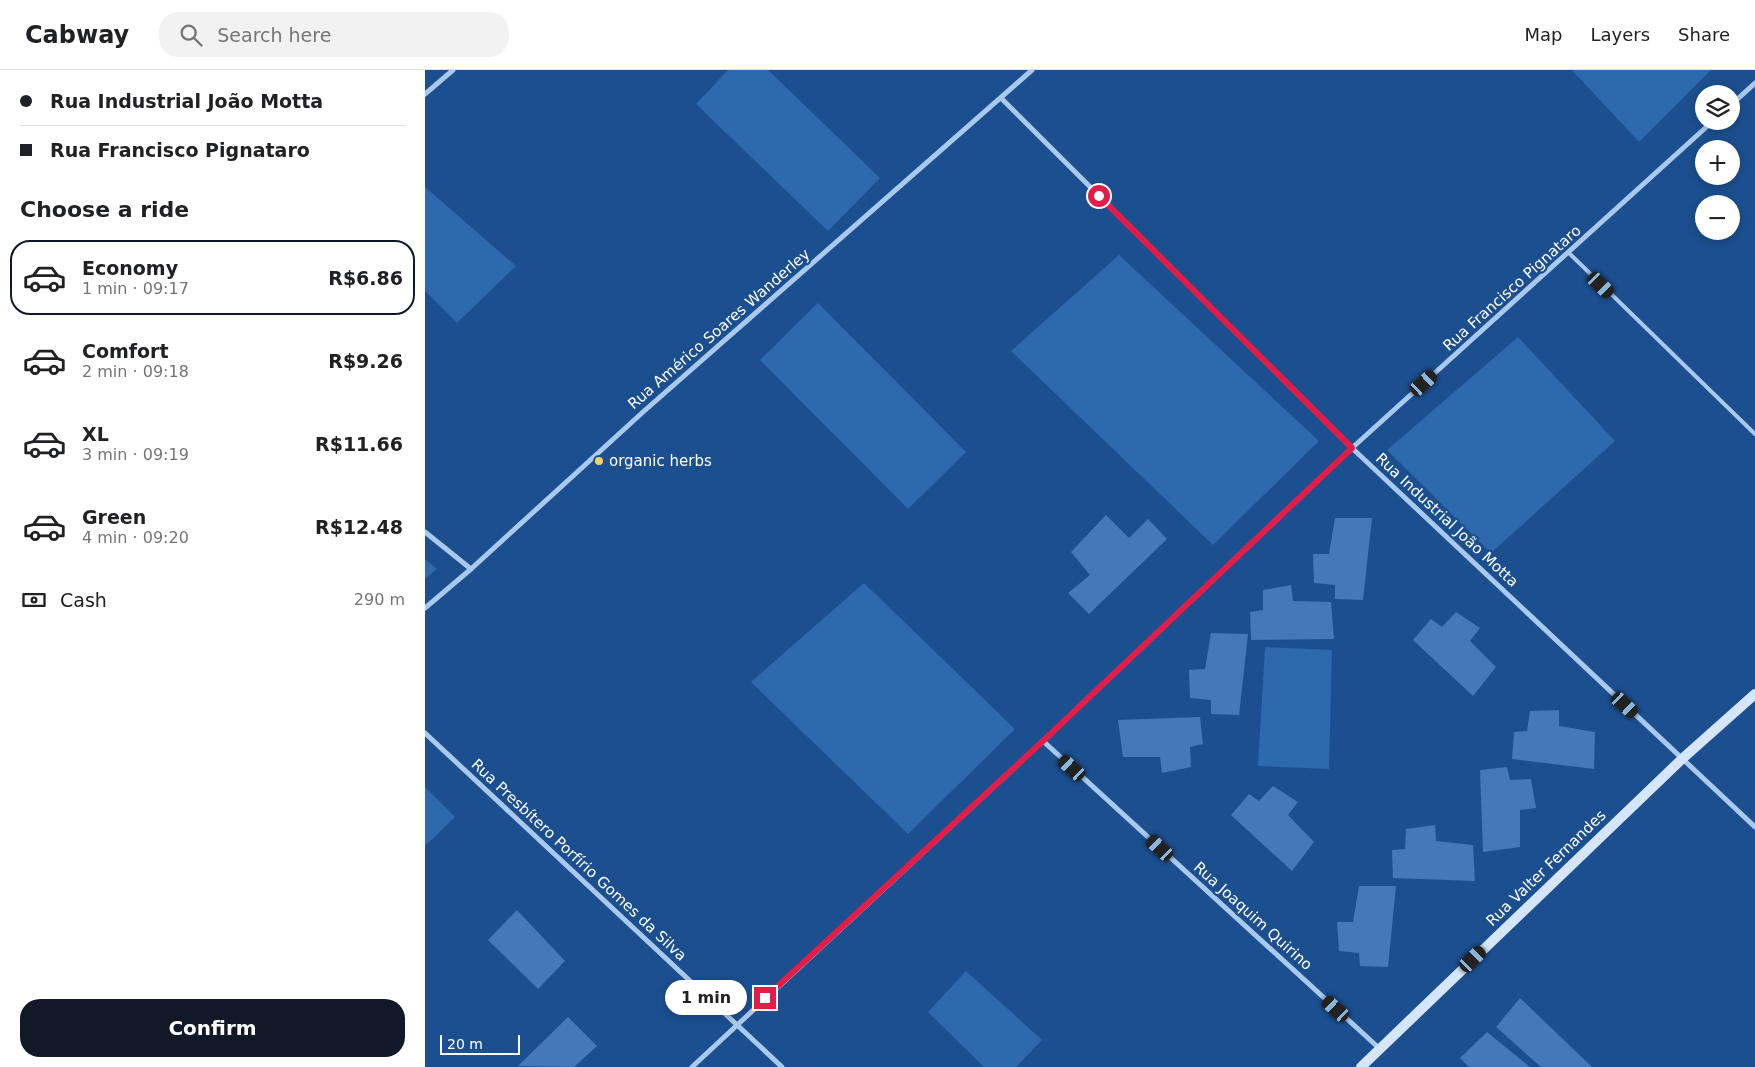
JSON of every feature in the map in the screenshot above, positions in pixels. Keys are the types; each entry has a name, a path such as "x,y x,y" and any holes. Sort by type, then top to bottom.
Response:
{"main road":[{"name":"Rua Valter Fernandes","path":"1361,1067 1532,901 1682,759 1755,694"}],"street":[{"path":"425,94 453,70"},
{"name":"Rua Américo Soares Wanderley","path":"425,608 471,569 643,412 1032,70"},
{"path":"1740,97 1755,83"},
{"name":"Rua Industrial João Motta","path":"1001,98 1352,448 1755,827"},
{"name":"Rua Francisco Pignataro","path":"691,1067 1043,741 1352,448 1703,130"},
{"path":"425,532 471,569"},
{"name":"Rua Presbítero Porfírio Gomes da Silva","path":"425,733 782,1067"},
{"name":"Rua Joaquim Quirino","path":"1043,741 1380,1050"}],"lane":[{"path":"1569,253 1755,434"}],"shaded area":[{"path":"728,70 768,70 880,178 828,231 696,104"},
{"path":"1572,70 1711,70 1695,85 1639,142"},
{"path":"425,187 516,266 457,323 425,291"},
{"path":"1119,255 1319,441 1213,545 1011,351"},
{"path":"818,303 966,452 908,509 760,360"},
{"path":"1518,337 1615,441 1491,553 1387,450"},
{"path":"425,559 437,569 425,579"},
{"path":"864,583 1015,729 908,834 751,682"},
{"path":"1265,647 1332,650 1329,769 1258,766"},
{"path":"425,787 455,817 425,846"},
{"path":"966,971 1042,1040 1016,1067 984,1067 928,1012"}],"building":[{"path":"1106,515 1129,538 1148,519 1167,539 1089,614 1068,593 1090,575 1071,552"},
{"path":"1335,518 1372,518 1363,600 1335,599 1335,585 1314,583 1313,554 1329,554"},
{"path":"1291,585 1293,601 1331,602 1334,639 1251,640 1250,612 1263,610 1263,590"},
{"path":"1456,612 1480,628 1470,641 1496,667 1473,696 1413,640 1431,619 1442,627"},
{"path":"1211,633 1248,634 1239,715 1211,714 1211,700 1190,698 1189,670 1205,669"},
{"path":"1559,710 1559,726 1595,732 1594,769 1512,759 1514,732 1527,731 1530,711"},
{"path":"1200,717 1203,744 1190,747 1191,767 1162,773 1160,757 1123,757 1118,720"},
{"path":"1507,767 1510,780 1531,779 1536,808 1520,810 1520,847 1483,852 1480,770"},
{"path":"1273,786 1298,802 1288,815 1314,842 1292,871 1231,815 1249,794 1259,801"},
{"path":"1435,825 1436,841 1473,845 1475,881 1393,878 1392,850 1405,849 1406,829"},
{"path":"1359,886 1396,886 1388,967 1360,966 1359,953 1339,951 1337,922 1353,922"},
{"path":"517,910 565,961 538,989 488,940"},
{"path":"1520,998 1592,1067 1541,1067 1496,1027"},
{"path":"568,1017 597,1046 574,1067 518,1066"},
{"path":"1487,1032 1530,1067 1469,1067 1460,1058"}],"place":[{"name":"organic herbs","path":"599,461"}],"route":[{"path":"765,998 1043,741 1352,448 1099,196"}]}
